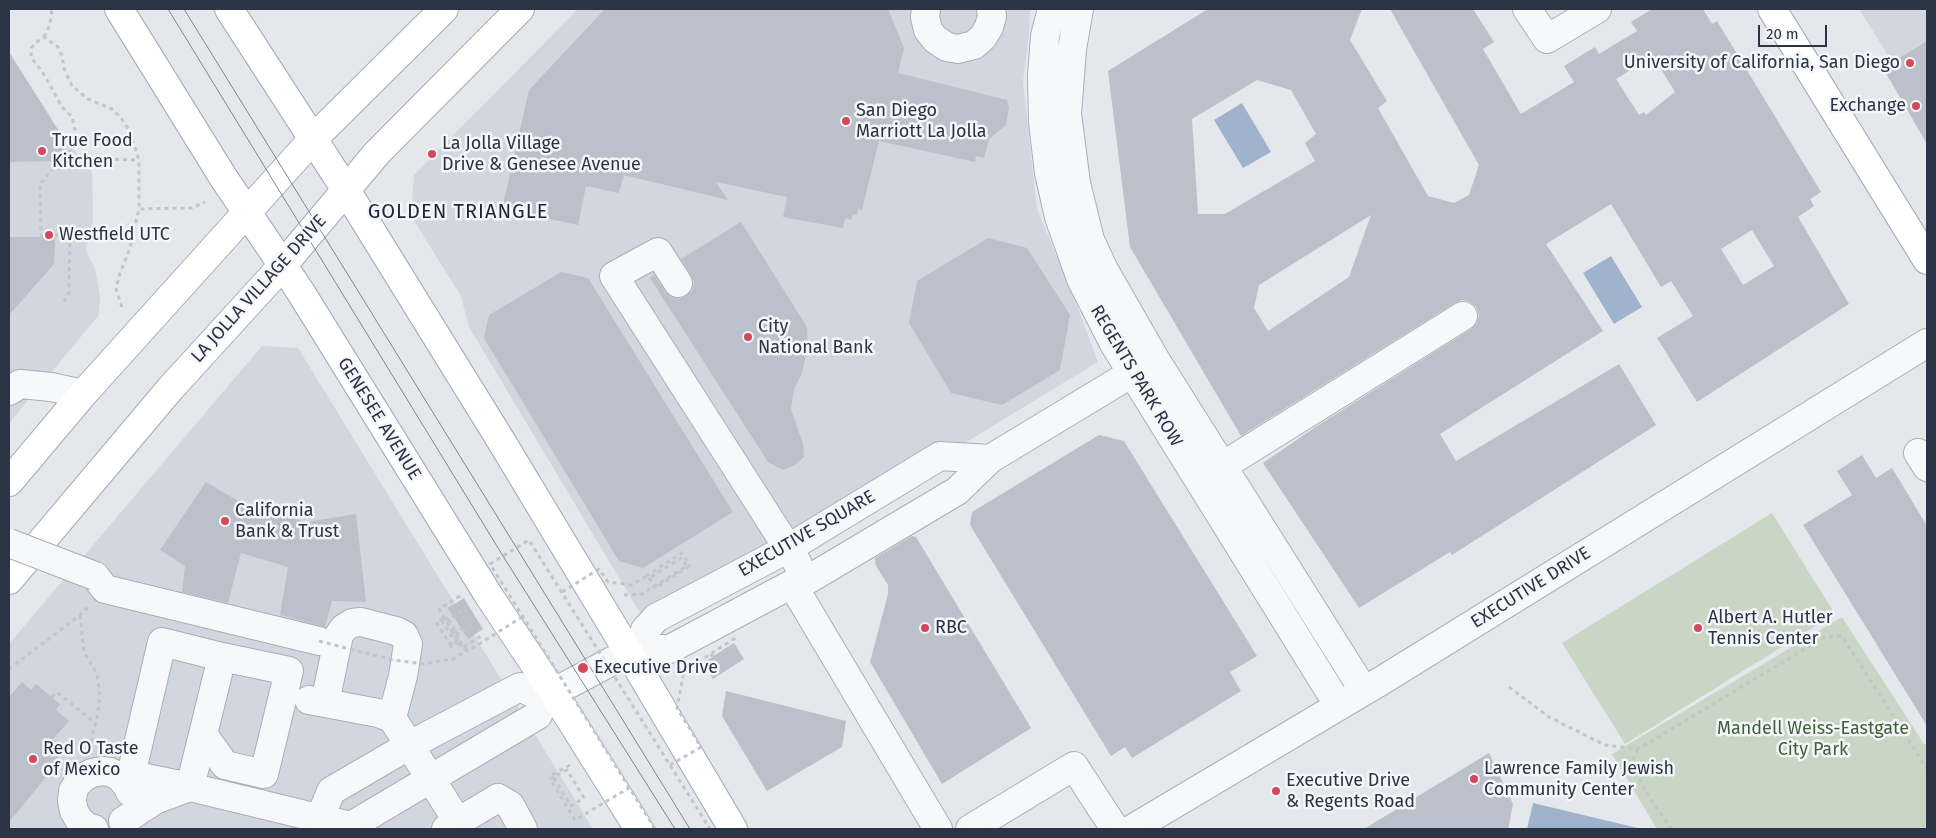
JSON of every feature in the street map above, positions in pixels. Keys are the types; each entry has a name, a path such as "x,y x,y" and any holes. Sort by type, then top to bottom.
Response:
{"main road":[{"name":"GENESEE AVENUE","path":"119,9 223,177 283,265 489,596 548,695 639,829"},
{"path":"230,9 346,190 505,447 635,649 733,829"},
{"path":"9,482 83,394 313,139 444,9"},
{"name":"LA JOLLA VILLAGE DRIVE","path":"9,580 170,389 283,265 377,153 520,9"},
{"path":"1772,9 1927,260"}],"street":[{"path":"926,9 925,17 928,30 935,39 947,47 958,49 974,44 984,38 992,16 991,9"},
{"name":"REGENTS PARK ROW","path":"1052,9 1045,36 1042,75 1049,173 1059,216 1104,270 1143,366 1339,706"},
{"name":"REGENTS PARK ROW","path":"1079,9 1072,50 1067,114 1076,183 1080,243"},
{"path":"1527,9 1547,39 1597,9"},
{"path":"678,283 658,252 614,276 787,549 800,582 938,829"},
{"path":"1221,466 1463,316"},
{"name":"EXECUTIVE DRIVE","path":"1132,829 1364,691 1927,343"},
{"name":"REGENTS PARK ROW","path":"1143,366 1221,466 1364,691"},
{"name":"EXECUTIVE SQUARE","path":"635,649 670,649 800,582 957,491 990,458 1143,366"},
{"path":"9,391 20,384 51,387 83,394"},
{"name":"EXECUTIVE SQUARE","path":"635,649 646,630 656,618 787,549 940,456 990,458"},
{"path":"900,480 922,513"},
{"path":"9,543 104,585 319,641"},
{"path":"392,718 403,676 408,644 404,635 396,631 361,622 352,623 344,628 340,635 317,701 378,713 392,718 430,780 452,826 498,798 510,805 523,829"},
{"path":"115,775 162,642 289,672 264,774 225,765 203,734"},
{"path":"94,829 87,828 74,811 73,791 84,777 115,775 190,787 322,824 351,826 538,715 548,695 635,649"},
{"path":"190,787 222,656"},
{"path":"322,824 332,791 410,745 520,687 548,695"},
{"path":"970,829 1074,766 1116,829"},
{"path":"115,775 128,787 131,795 131,808 117,825"},
{"path":"117,825 155,800 190,787"}],"path":[{"path":"52,9 50,25 44,37 31,48 30,57 45,76 62,108 72,117 76,134 67,158 66,169 53,168 40,184 41,236 70,234 69,292 64,302"},
{"path":"44,37 58,47 72,86 88,99 112,109 121,118 129,130 139,160 139,209 129,251 116,289 122,307"},
{"path":"67,158 139,160"},
{"path":"139,209 192,208 206,202"},
{"path":"655,829 490,564 529,540 710,829"},
{"path":"562,592 600,569 608,582 632,585 682,553 690,566 655,588 652,583 649,578 681,558 687,566 659,584 652,588 642,594 624,595"},
{"path":"9,668 80,615 104,585"},
{"path":"319,641 393,660 424,664 454,659 466,652 438,609 461,596"},
{"path":"445,620 462,611 448,622 462,648 492,630"},
{"path":"80,615 84,652 97,674 100,696 88,746 115,775"},
{"path":"470,625 457,638 451,647 436,622 442,618 457,638 468,651 522,617"},
{"path":"1672,829 1649,797 1635,771 1633,760 1638,749 1825,637 1842,636 1927,769"},
{"path":"670,765 701,746 677,708 684,670 737,637"},
{"path":"720,647 729,658"},
{"path":"709,654 718,664"},
{"path":"1509,686 1549,717 1605,744 1638,749"},
{"path":"52,697 57,692 95,723"},
{"path":"573,763 552,775 556,782 571,806 584,798 567,770 550,779 575,820 629,788"}],"shaded area":[{"path":"578,9 1030,9 1023,82 1037,209 1098,362 652,633 469,327 461,296 411,216 414,175"},
{"name":"University of California, San Diego","path":"1859,9 1927,9 1927,117"},
{"name":"Westfield UTC","path":"9,52 62,136 92,172 93,220 86,250 95,269 100,297 99,315 9,423"},
{"path":"262,346 298,348 593,829 9,829 9,644"}],"green space":[{"name":"Albert A. Hutler Tennis Center","path":"1772,513 1835,614 1625,744 1562,643"},
{"name":"Mandell Weiss-Eastgate City Park","path":"1842,617 1924,744 1927,745 1927,829 1657,829 1612,754"}],"water":[{"path":"1242,103 1271,152 1243,168 1214,120"},
{"path":"1611,256 1642,307 1614,324 1583,273"},
{"path":"1533,803 1642,829 1527,829"}],"building":[{"path":"605,9 888,9 904,48 898,73 1007,100 1009,108 1006,125 989,139 984,158 976,156 975,162 879,141 862,210 858,209 857,215 853,214 851,220 845,218 843,228 783,217 787,197 716,182 728,200 624,175 619,193 586,186 578,225 502,209 529,90"},
{"path":"1208,9 1362,9 1350,40 1387,101 1378,108 1428,196 1454,203 1469,195 1479,165 1390,9 1473,9 1494,42 1483,49 1521,114 1574,82 1564,66 1595,47 1599,54 1637,31 1631,22 1652,9 1703,9 1712,24 1717,21 1821,192 1810,199 1814,206 1798,217 1849,304 1697,402 1657,338 1693,316 1671,281 1661,287 1611,204 1546,244 1603,331 1440,434 1456,461 1619,364 1656,425 1452,555 1450,552 1359,608 1263,463 1317,426 1471,329 1477,323 1479,315 1476,307 1470,302 1462,300 1455,303 1241,436 1130,247 1108,71","holes":["1653,56 1675,92 1646,115 1644,112 1639,115 1616,79","1257,80 1291,90 1316,134 1305,143 1315,161 1225,214 1198,214 1192,119","1371,215 1349,277 1268,331 1254,308 1259,285","1752,230 1774,266 1743,285 1721,249"]},
{"name":"Exchange","path":"1927,41 1927,144 1883,68"},
{"path":"9,52 62,136 63,161 9,162"},
{"name":"City National Bank","path":"741,222 807,327 808,346 802,373 794,389 791,409 803,444 804,457 795,465 783,470 768,462 650,278 654,275 670,297 678,299 686,296 692,291 694,282 681,259"},
{"path":"9,237 55,237 54,264 9,315"},
{"path":"988,238 1027,248 1070,315 1060,370 1002,405 951,393 909,323 917,281"},
{"path":"561,272 588,278 733,512 643,568 619,561 484,338 489,315"},
{"path":"1099,435 1124,441 1257,656 1230,672 1241,691 1132,758 1125,747 1111,756 970,525 972,512"},
{"path":"1862,455 1876,478 1892,468 1927,526 1927,726 1803,525 1852,495 1837,471"},
{"path":"206,482 250,508 307,522 356,514 366,602 332,601 325,627 280,615 288,567 241,553 228,603 182,592 185,566 160,550"},
{"name":"RBC","path":"912,536 916,537 1031,728 942,784 870,662 888,594 888,585 876,566 875,558"},
{"path":"464,598 483,629 468,639 448,608"},
{"path":"734,643 744,659 713,679 703,663"},
{"name":"Red O Taste of Mexico","path":"22,682 31,690 36,684 60,704 56,710 69,721 53,739 65,749 49,768 52,770 9,822 9,697"},
{"path":"726,691 846,721 842,747 767,791 722,716"},
{"name":"Lawrence Family Jewish Community Center","path":"1489,753 1513,804 1508,829 1364,829"}],"tram line":[{"path":"168,9 503,556 675,829"},
{"path":"184,9 690,829"}],"place":[{"name":"University of California, San Diego","path":"1910,63"},
{"name":"Exchange","path":"1916,106"},
{"name":"San Diego Marriott La Jolla","path":"846,121"},
{"name":"True Food Kitchen","path":"42,151"},
{"name":"La Jolla Village Drive & Genesee Avenue","path":"432,154"},
{"name":"Westfield UTC","path":"49,235"},
{"name":"City National Bank","path":"748,337"},
{"name":"California Bank & Trust","path":"225,521"},
{"name":"RBC","path":"925,628"},
{"name":"Albert A. Hutler Tennis Center","path":"1698,628"},
{"name":"Executive Drive","path":"583,668"},
{"name":"Red O Taste of Mexico","path":"33,759"},
{"name":"Lawrence Family Jewish Community Center","path":"1474,779"},
{"name":"Executive Drive & Regents Road","path":"1276,791"}],"district":[{"name":"GOLDEN TRIANGLE","path":"458,212"}]}
